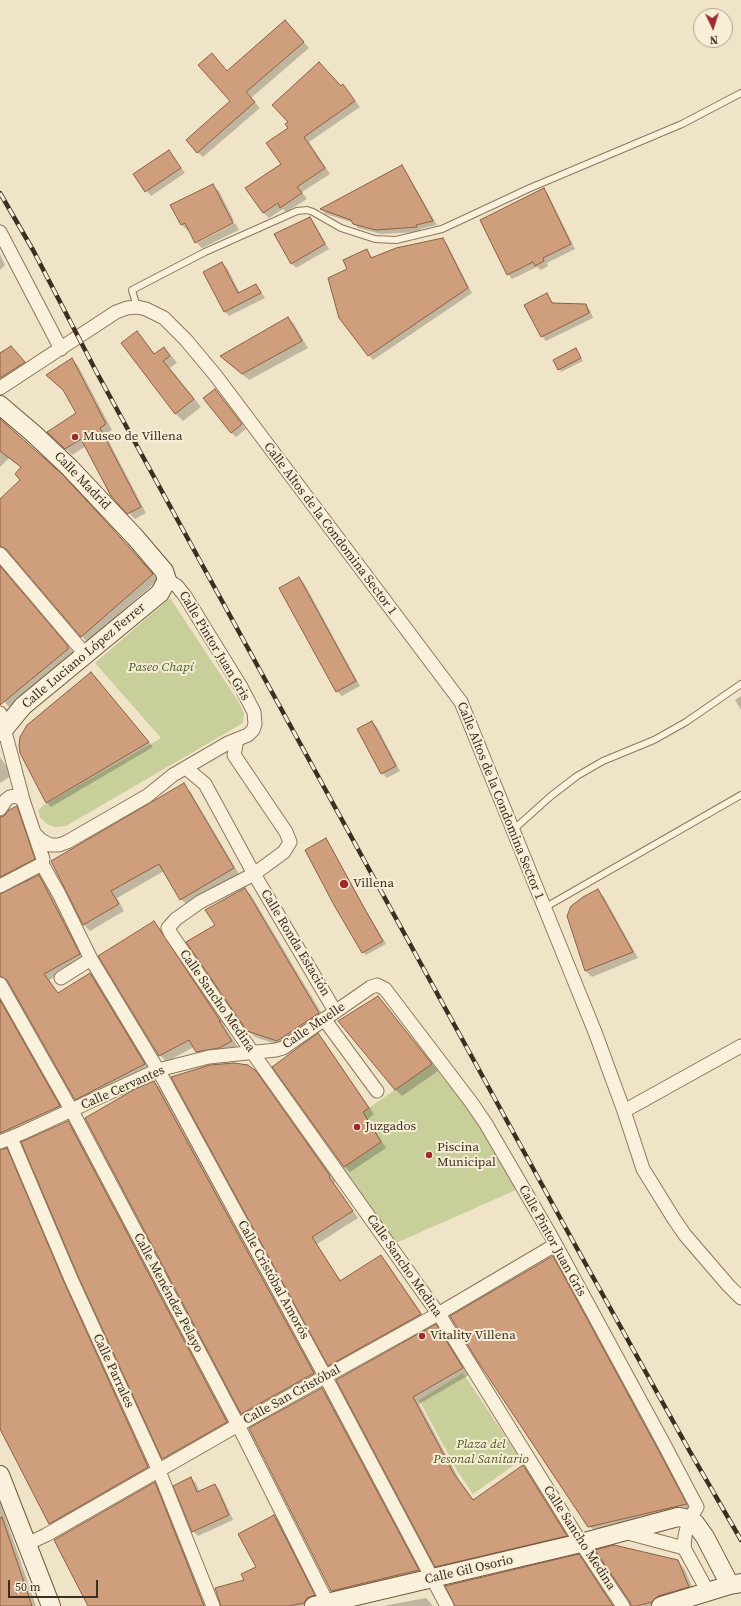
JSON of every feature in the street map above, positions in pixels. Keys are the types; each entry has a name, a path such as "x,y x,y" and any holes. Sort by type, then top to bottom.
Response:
{"street":[{"path":"0,232 61,349"},
{"path":"0,388 116,312 127,308 137,307"},
{"name":"Calle Altos de la Condomina Sector 1","path":"137,307 146,309 164,318 186,340 216,376 461,702 595,1032 624,1111 643,1169 674,1219 709,1264 741,1298"},
{"name":"Calle Madrid","path":"0,405 70,468 158,563"},
{"path":"0,554 85,654"},
{"name":"Calle Pintor Juan Gris","path":"158,563 164,571 167,580 177,586 185,596 241,687 255,718 253,730 243,737"},
{"name":"Calle Luciano López Ferrer","path":"3,733 23,706 160,593 167,580"},
{"name":"Calle Cristóbal Amorós","path":"3,733 23,800 43,859 42,864 59,894 91,959 158,1070 325,1376 447,1606"},
{"path":"35,834 50,845 67,842 147,796 168,778 228,743 243,737"},
{"name":"Calle Ronda Estación","path":"243,737 234,755 286,832 290,842 284,852 254,874"},
{"name":"Calle Ronda Estación","path":"186,768 206,784 254,874 335,1011"},
{"path":"0,809 10,797 18,796 23,800"},
{"path":"0,886 42,864"},
{"name":"Calle Sancho Medina","path":"254,874 200,902 176,919 168,928 171,934 252,1052 438,1314 581,1543 624,1606"},
{"path":"61,978 91,959"},
{"name":"Calle Menéndez Pelayo","path":"0,984 72,1111 238,1425 323,1605"},
{"name":"Calle Pintor Juan Gris","path":"371,987 377,986 385,989 472,1102 556,1245 697,1507 684,1519 684,1548"},
{"name":"Calle Muelle","path":"252,1052 282,1048 371,987"},
{"path":"324,1019 377,1091"},
{"path":"624,1111 741,1046"},
{"name":"Calle Cervantes","path":"5,1140 72,1111 158,1070 209,1057 252,1052"},
{"name":"Calle Parrales","path":"5,1140 71,1279 159,1471 214,1606"},
{"name":"Calle San Cristóbal","path":"27,1544 46,1535 238,1425 438,1314 556,1245"},
{"path":"1,1480 51,1606"},
{"path":"661,1606 736,1584 695,1523 684,1519"},
{"name":"Calle Gil Osorio","path":"323,1605 624,1532 684,1519"},
{"name":"Calle Gil Osorio","path":"624,1532 684,1548"},
{"path":"684,1548 708,1592"}],"lane":[{"path":"137,307 132,290 205,252 297,212 306,210 313,212 341,228 360,235 380,239 396,240 442,229 530,188 682,124 741,93"},
{"path":"513,830 551,796 577,776 604,761 654,740 686,722 741,684"},
{"path":"544,908 741,795"}],"green space":[{"name":"Paseo Chapí","path":"170,598 238,701 244,713 243,723 66,826 55,827 47,824 40,817 38,810 44,805 161,738 95,663"},
{"name":"Piscina Municipal","path":"432,1064 473,1114 516,1190 396,1243 342,1168 381,1142 363,1112"},
{"name":"Plaza del Pesonal Sanitario","path":"463,1373 521,1460 473,1494 458,1472 419,1400"}],"building":[{"path":"285,20 304,42 246,92 255,102 197,153 186,140 230,101 198,65 212,53 227,71"},
{"path":"319,62 341,86 343,84 355,101 304,137 325,168 297,187 302,193 280,208 278,203 263,213 245,188 281,164 266,143 288,128 285,124 288,122 272,105"},
{"path":"169,150 181,168 145,192 133,174"},
{"path":"402,165 433,221 416,225 417,227 376,230 353,224 351,220 320,209"},
{"path":"213,184 233,223 195,243 185,223 181,225 170,205"},
{"path":"544,188 571,244 543,258 544,261 535,266 533,262 507,275 480,220"},
{"path":"310,217 325,244 291,264 274,234"},
{"path":"443,238 468,288 368,356 339,318 328,278 347,269 343,260 367,249 371,258 396,248"},
{"path":"222,262 238,293 256,284 261,293 224,312 203,272"},
{"path":"547,293 552,303 586,304 589,313 541,337 524,305"},
{"path":"288,317 302,341 242,374 220,356"},
{"path":"137,331 154,354 164,347 170,356 163,361 194,399 175,414 121,343"},
{"path":"11,346 25,362 0,378 0,353"},
{"path":"576,348 581,358 558,370 553,360"},
{"name":"Museo de Villena","path":"72,358 106,424 100,428 141,507 127,514 111,496 81,439 65,449 47,432 76,413 63,390 46,375"},
{"path":"215,389 242,424 231,433 203,398"},
{"path":"0,419 63,475 153,574 81,637 6,549 0,546 0,499 20,480 15,474 21,467 0,451"},
{"path":"0,566 68,646 68,649 0,705"},
{"path":"299,577 356,681 336,692 279,588"},
{"path":"91,672 149,742 46,803 20,753 20,737 27,725"},
{"path":"372,721 396,766 381,774 357,729"},
{"path":"184,783 234,868 180,900 159,864 111,891 119,904 83,925 51,861"},
{"path":"17,806 35,859 0,877 0,817 4,816 9,810"},
{"path":"326,838 383,941 362,953 334,905 305,850"},
{"path":"39,875 80,954 44,974 58,993 90,973 145,1064 75,1100 7,980 0,976 0,894"},
{"path":"245,888 319,1013 277,1041 247,1031 186,942 215,925 205,910"},
{"path":"598,889 633,952 585,971 567,916 571,906 583,897"},
{"path":"154,921 232,1041 219,1048 196,1052 189,1040 159,1056 98,956"},
{"path":"378,996 432,1064 395,1090 338,1021"},
{"path":"0,1000 60,1106 0,1133"},
{"path":"318,1033 369,1108 363,1112 381,1142 344,1167 272,1067"},
{"path":"234,1063 248,1065 256,1071 353,1211 312,1237 340,1281 381,1255 421,1314 328,1366 171,1077 210,1065"},
{"path":"154,1081 314,1373 241,1414 85,1118 135,1089"},
{"path":"68,1121 227,1422 162,1459 78,1276 21,1142"},
{"path":"7,1148 64,1282 148,1467 49,1524 0,1429 0,1150"},
{"path":"553,1256 687,1504 588,1527 477,1360 450,1316"},
{"path":"436,1324 463,1368 413,1397 454,1474 473,1500 523,1465 567,1536 435,1567 336,1380"},
{"path":"322,1388 419,1570 331,1591 249,1428"},
{"path":"191,1477 197,1492 215,1484 229,1515 192,1532 173,1486"},
{"path":"155,1482 204,1606 88,1606 54,1540"},
{"path":"274,1515 315,1595 307,1598 304,1603 288,1606 221,1606 215,1588 244,1580 241,1574 256,1567 238,1534"},
{"path":"2,1517 32,1606 0,1606 0,1518"},
{"path":"614,1545 678,1560 689,1587 658,1596 652,1602 631,1606 630,1602 595,1550"},
{"path":"579,1554 613,1606 455,1606 445,1586"}],"railway":[{"path":"0,193 33,250 97,373 569,1234 689,1450 741,1540"}],"place":[{"name":"Museo de Villena","path":"75,437"},
{"name":"Villena","path":"344,884"},
{"name":"Juzgados","path":"357,1127"},
{"name":"Piscina Municipal","path":"429,1155"},
{"name":"Vitality Villena","path":"422,1336"}]}
